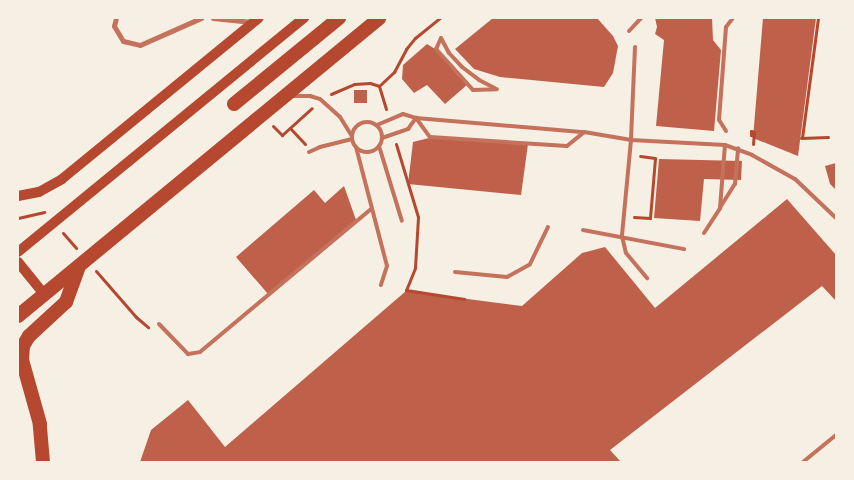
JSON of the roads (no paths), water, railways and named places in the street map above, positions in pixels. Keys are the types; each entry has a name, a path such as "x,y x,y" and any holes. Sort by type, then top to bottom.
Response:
{"highway":[{"path":"234,104 339,18"},
{"path":"18,316 379,18"},
{"path":"43,462 40,424 22,360 23,346 29,336 66,302 80,264"}],"main road":[{"path":"18,252 304,18"},
{"path":"18,196 39,192 62,179 256,20"},
{"path":"18,262 44,294"}],"street":[{"path":"116,18 114,26 123,41 140,44 201,18"},
{"path":"213,18 256,20"}],"lane":[{"path":"629,31 641,18"},
{"path":"726,130 719,120 726,27 733,18"},
{"path":"441,38 449,53 462,67 497,89 473,90 436,50 441,38"},
{"path":"635,47 622,236 626,253 647,278"},
{"path":"286,96 310,96 320,99 340,118 352,138 388,266 382,285"},
{"path":"310,152 352,138 359,124 368,122 377,125 403,114 416,118 584,132 630,140 725,145 738,148 795,180 836,218"},
{"path":"416,118 430,137 567,146 584,132"},
{"path":"382,138 408,129 416,118"},
{"path":"356,147 365,152 379,146 382,138 377,125"},
{"path":"720,208 725,145"},
{"path":"379,146 402,221"},
{"path":"704,233 735,184 738,148"},
{"path":"159,324 188,354 200,352 371,209"},
{"path":"455,272 508,277 530,264 548,228"},
{"path":"583,230 622,236 684,250"},
{"path":"804,462 836,435"}]}
